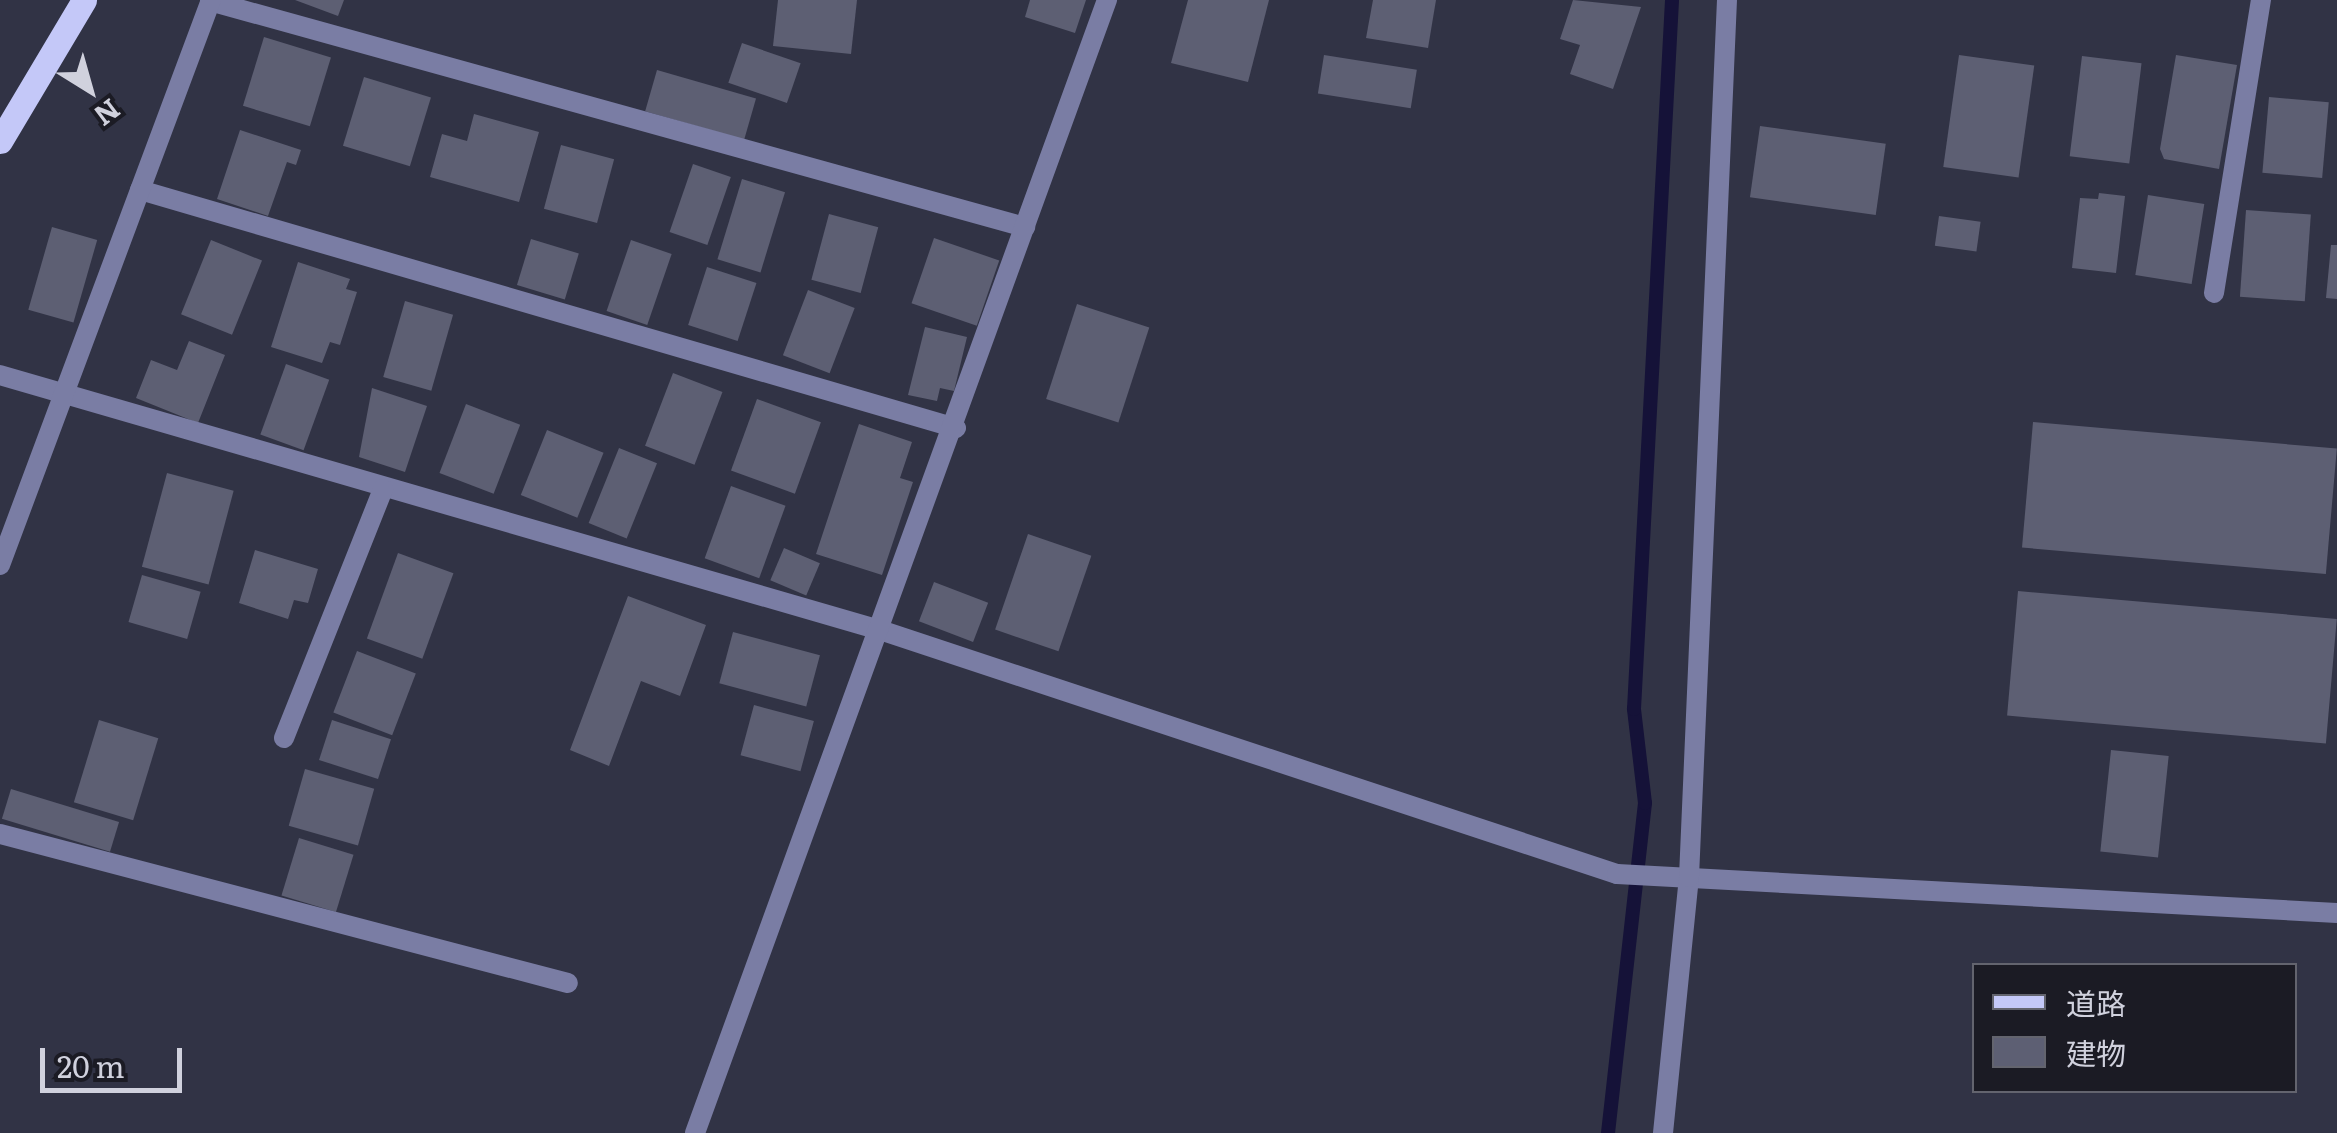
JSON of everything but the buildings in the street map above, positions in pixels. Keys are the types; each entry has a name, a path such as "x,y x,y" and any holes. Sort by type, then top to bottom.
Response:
{"main road":[{"path":"0,141 84,0"}],"street":[{"path":"0,565 210,0 1024,227"},
{"path":"695,1133 884,631 1107,0"},
{"path":"1663,1133 1689,877 1726,0"},
{"path":"2214,293 2262,0"},
{"path":"140,190 956,428"},
{"path":"0,375 62,398 884,631 1617,874 1663,880 1689,877 2337,913"},
{"path":"284,738 383,489"},
{"path":"0,834 568,983"}],"waterway":[{"path":"1608,1133 1645,803 1634,709 1672,0"}]}
